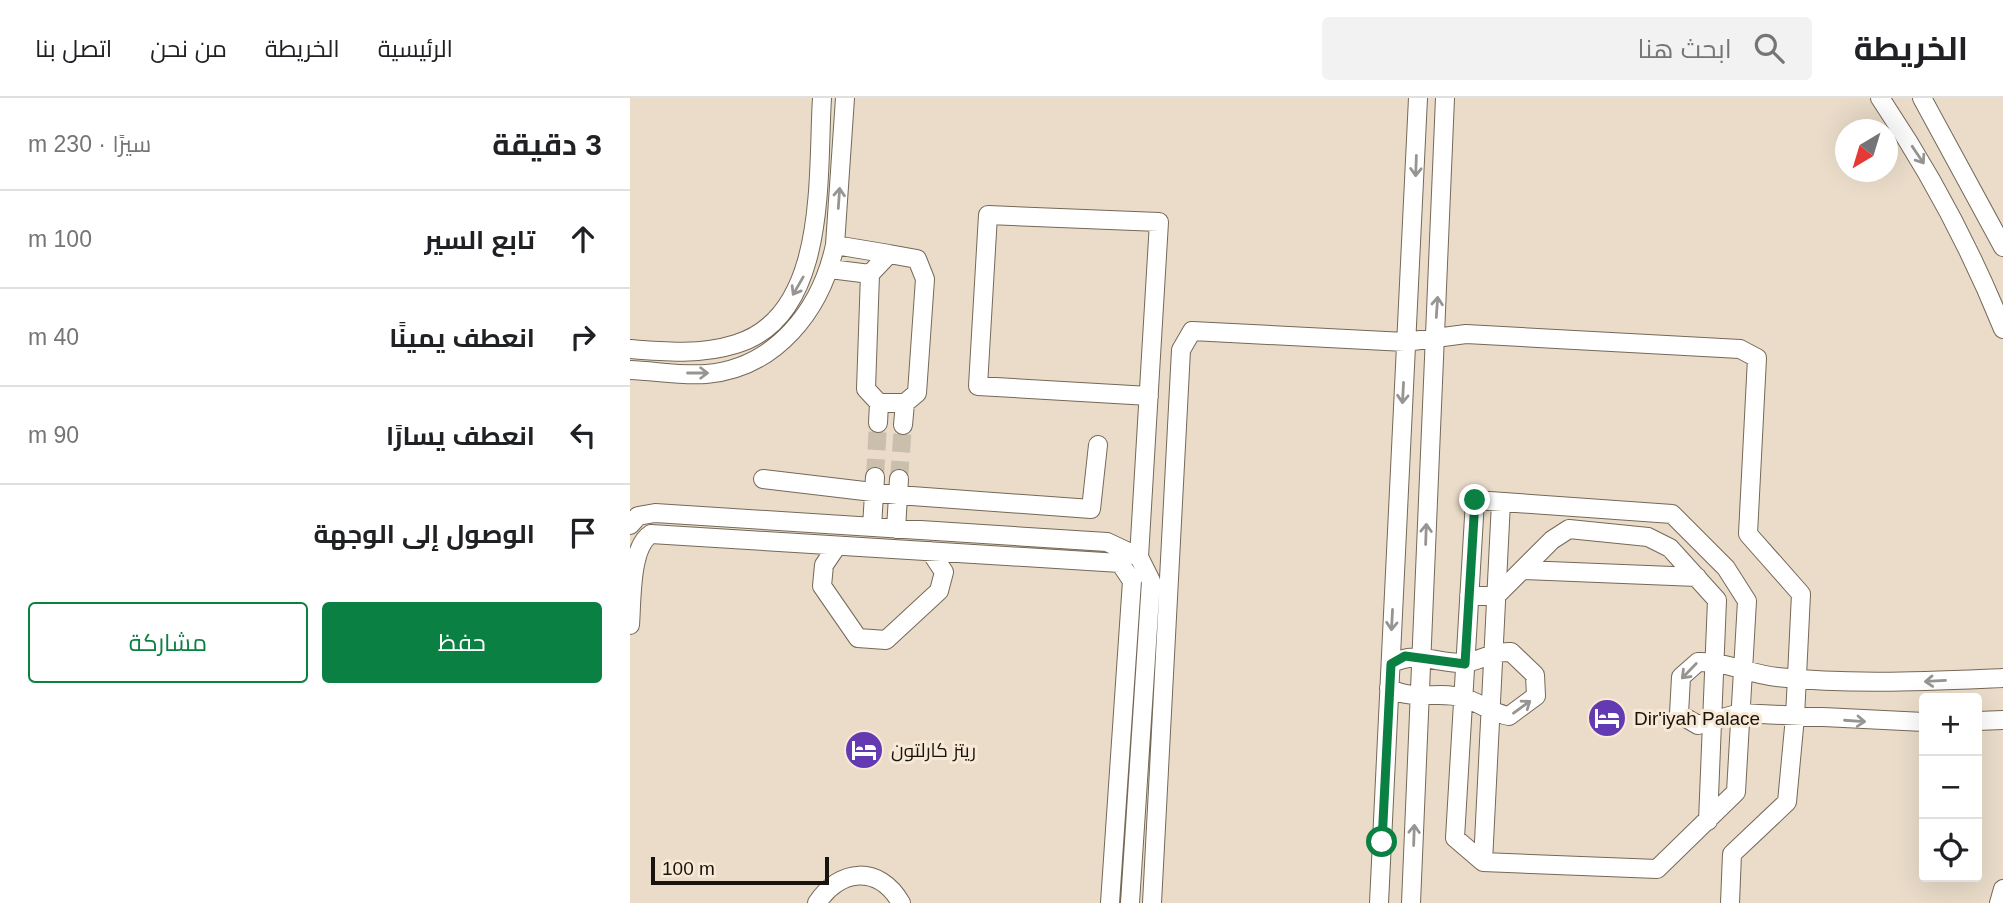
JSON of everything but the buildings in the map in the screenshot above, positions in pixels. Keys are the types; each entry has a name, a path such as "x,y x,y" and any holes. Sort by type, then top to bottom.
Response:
{"street":[{"path":"630,349 692,353 738,344 761,332 781,311 804,276 813,244 822,98"},
{"path":"630,370 704,374 731,370 756,360 801,324 818,298 830,269 835,246 845,98"},
{"path":"1379,903 1405,342 1410,307 1418,98"},
{"path":"1411,903 1445,98"},
{"path":"1923,98 1998,221 2003,247"},
{"path":"1882,99 1928,170 1953,216 2003,330"},
{"path":"1130,903 1151,581 1139,557 1149,396 1159,222 988,215 978,386 1149,396"},
{"path":"835,246 917,259 925,279 917,393 905,403 879,403"},
{"path":"878,423 879,403 866,389 870,274 889,254"},
{"path":"830,269 870,274"},
{"path":"1152,903 1181,350 1192,331 1405,342 1466,334 1740,349 1757,358 1748,534 1801,594 1798,678 1787,802 1732,854 1730,903"},
{"path":"903,425 905,403"},
{"path":"763,479 899,487 1091,509 1098,445"},
{"path":"872,527 874,485"},
{"path":"896,529 899,487"},
{"path":"1475,500 1566,507 1672,514 1726,568 1746,601 1736,792 1657,869 1483,862 1455,838 1475,500"},
{"path":"1483,862 1501,502"},
{"path":"1566,507 1569,529"},
{"path":"630,526 638,516 655,513 1107,542 1139,557"},
{"path":"1660,543 1672,514"},
{"path":"1469,596 1496,596 1569,529 1648,537 1670,548 1717,600 1709,821"},
{"path":"630,625 634,552 641,539 651,534 1120,563 1132,581 1110,903"},
{"path":"837,546 824,565 822,586 859,638 887,640 939,591 944,572 930,551"},
{"path":"1522,570 1697,577"},
{"path":"1389,688 1402,695 1463,697 1492,713 1509,716 1536,696 1535,676 1510,652 1495,651 1465,664 1405,656 1391,664"},
{"path":"1919,722 1740,713 1712,723 1698,724 1679,714 1681,677 1698,662 1714,661 1742,672 1798,678 1896,683 2003,678"},
{"path":"1982,720 2003,720"},
{"path":"817,903 827,887 859,874 879,879 895,893 901,903"},
{"path":"1999,903 2003,889"}],"tunnel":[{"path":"875,477 878,423"},
{"path":"899,479 903,425"}],"place":[{"name":"Dir'iyah Palace","path":"1607,718"},
{"name":"ريتز كارلتون","path":"864,750"}],"route":[{"path":"1382,842 1391,664 1405,656 1465,664 1475,500"}]}
